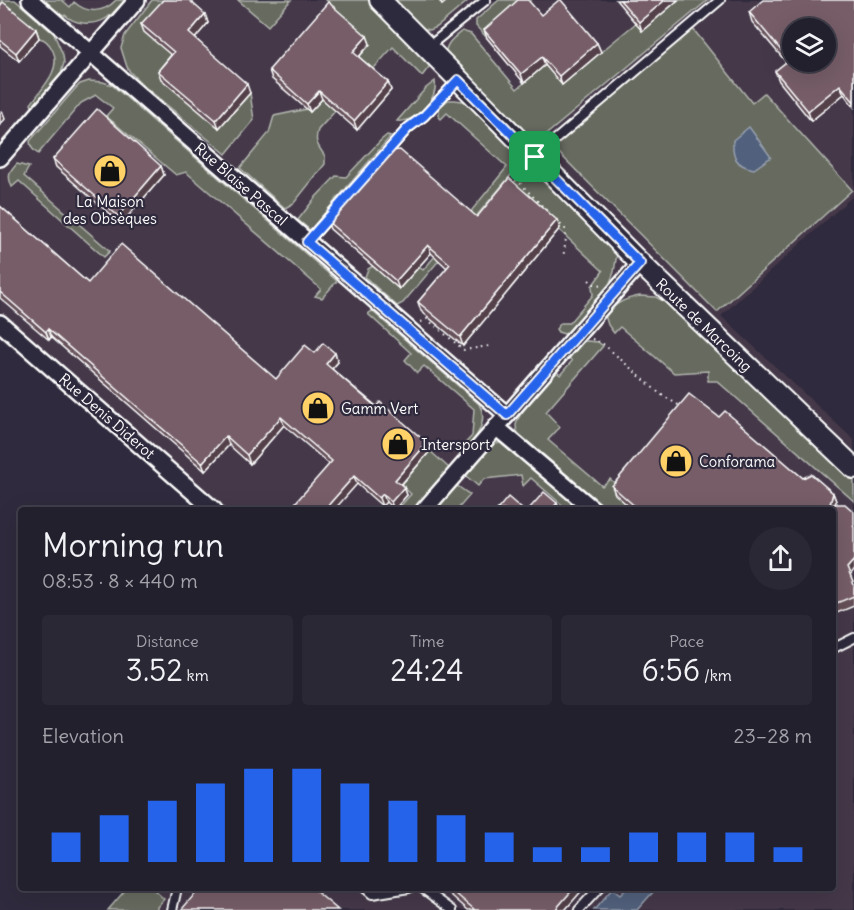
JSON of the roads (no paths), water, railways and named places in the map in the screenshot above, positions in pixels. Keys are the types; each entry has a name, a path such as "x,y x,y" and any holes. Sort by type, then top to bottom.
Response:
{"street":[{"name":"Rue Blaise Pascal","path":"30,0 408,328 591,507"},
{"path":"0,158 137,0"},
{"name":"Route de Marcoing","path":"380,0 640,263 854,468"},
{"path":"427,507 640,263"},
{"name":"Rue Denis Diderot","path":"0,323 211,507"}],"lane":[{"path":"427,48 486,0"},
{"path":"535,157 720,0"},
{"path":"307,242 408,128 424,116 458,80"},
{"path":"836,647 854,638"},
{"path":"172,910 176,891"},
{"path":"368,891 372,894 390,891"},
{"path":"426,891 452,910"},
{"path":"579,910 596,891"}],"water":[{"path":"749,127 771,157 754,169 739,163 733,151 733,140"},
{"path":"610,891 620,895 624,891 653,892 637,910 594,910"}],"place":[{"name":"La Maison des Obsèques","path":"110,171"},
{"name":"Gamm Vert","path":"318,408"},
{"name":"Intersport","path":"398,444"},
{"name":"Conforama","path":"676,461"}]}
